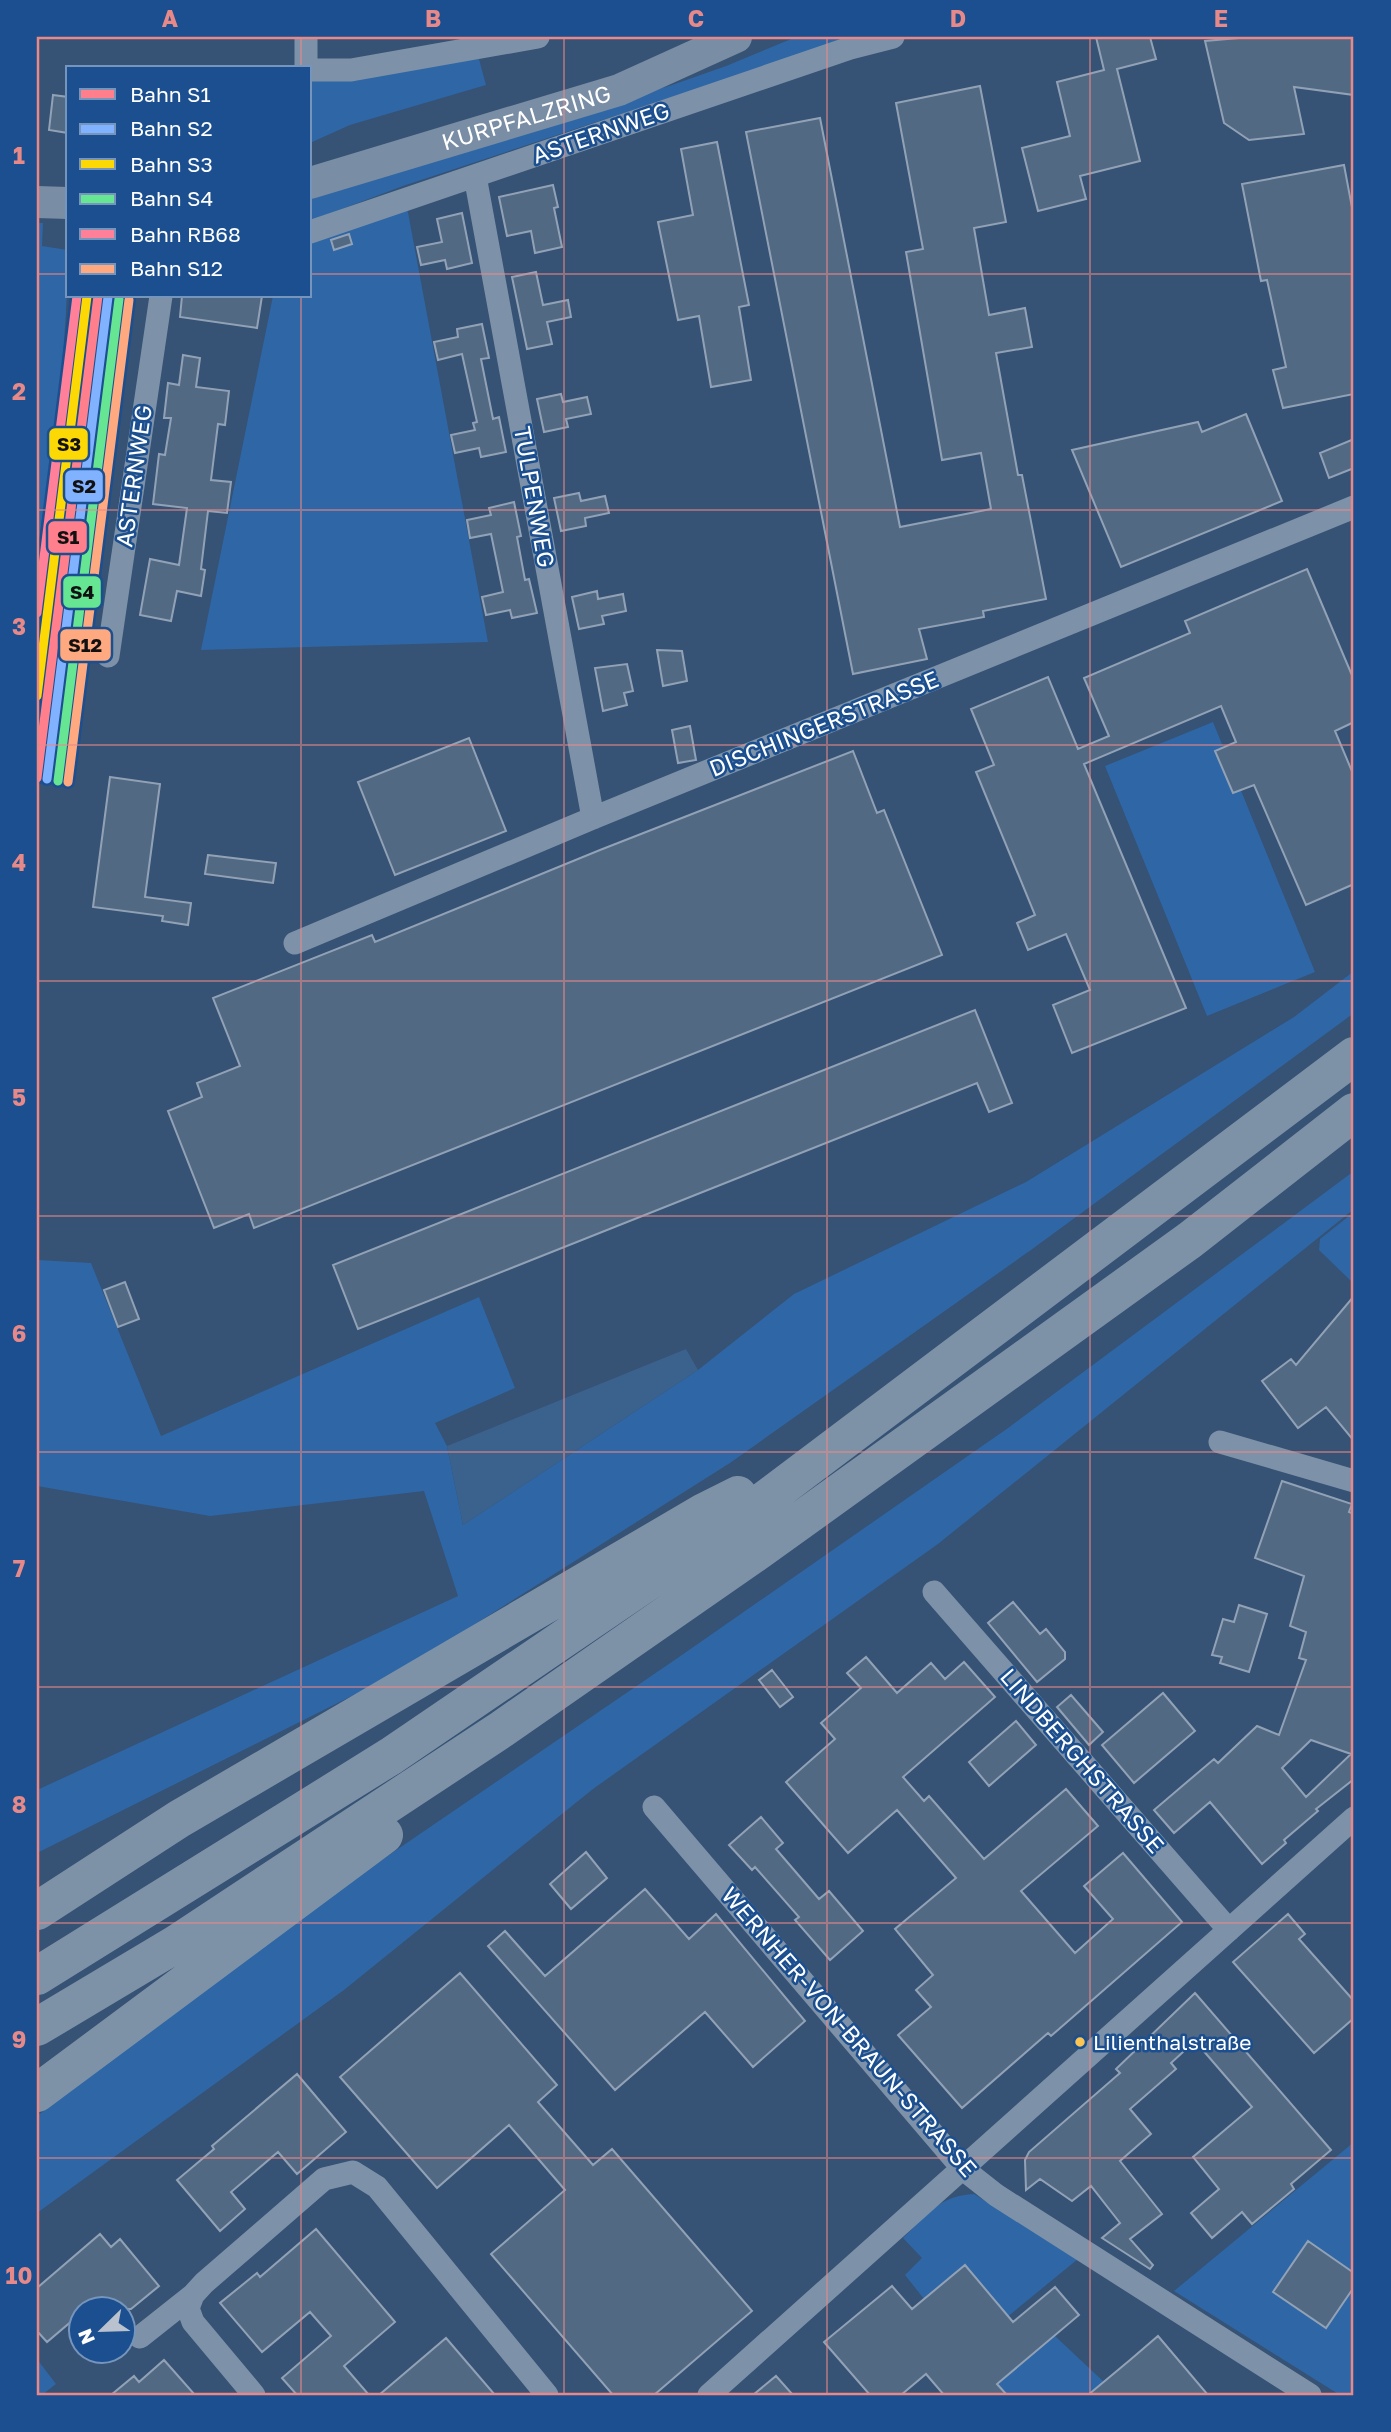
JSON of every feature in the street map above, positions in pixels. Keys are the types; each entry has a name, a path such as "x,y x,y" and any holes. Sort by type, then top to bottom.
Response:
{"highway":[{"path":"37,1976 391,1756 738,1520 1354,1056"},
{"path":"37,2027 176,1944 502,1729 761,1549 1190,1240 1354,1112"},
{"path":"37,1911 179,1819 704,1512 841,1445"},
{"path":"37,2094 467,1774 502,1729"},
{"path":"37,1884 179,1819"}],"main road":[{"name":"KURPFALZRING","path":"312,182 619,90 736,37"},
{"path":"37,202 66,203"}],"street":[{"path":"306,37 308,66"},
{"path":"312,69 351,69 538,37"},
{"name":"ASTERNWEG","path":"312,231 850,48 893,37"},
{"name":"TULPENWEG","path":"475,176 593,818"},
{"name":"ASTERNWEG","path":"108,656 161,298"},
{"name":"DISCHINGERSTRASSE","path":"295,943 593,818 1354,507"},
{"path":"1220,1442 1354,1481"},
{"name":"LINDBERGHSTRASSE","path":"934,1592 1229,1930"},
{"name":"WERNHER-VON-BRAUN-STRASSE","path":"654,1807 963,2169 996,2195 1310,2395"},
{"path":"709,2395 1354,1818"},
{"path":"140,2337 193,2295 324,2179 353,2172 377,2187 547,2395"},
{"path":"193,2295 188,2308 193,2322 254,2395"}],"shaded area":[{"path":"796,37 854,37 403,186 312,220 312,197 726,66"},
{"path":"479,59 486,85 350,125 312,142 312,78"},
{"path":"407,207 488,642 201,650 273,298 312,298 312,241"},
{"path":"37,223 43,223 42,246 66,250 66,298 62,365 37,556"},
{"path":"1213,722 1315,972 1207,1016 1105,766"},
{"path":"1354,971 1354,1013 1031,1250 730,1463 396,1674 37,1853 37,1790 458,1596 424,1491 210,1516 37,1486 38,1260 91,1263 161,1436 479,1297 515,1388 435,1423 447,1446 463,1525 698,1370 794,1294 1026,1182 1294,1017"},
{"path":"1354,1171 1354,1209 938,1544 593,1789 344,1990 37,2213 37,2116 310,1909 1008,1428"},
{"path":"1354,1212 1354,1284 1319,1250 1320,1239"},
{"path":"686,1349 698,1370 463,1525 447,1446"},
{"path":"1354,2142 1354,2395 1340,2395 1174,2291"},
{"path":"974,2194 1078,2259 973,2345 1004,2311 965,2265 924,2299 905,2275 922,2258 903,2238 942,2203 951,2198"},
{"path":"1055,2336 1104,2382 1088,2395 1007,2395 993,2378 1018,2366"},
{"path":"37,2359 56,2384 42,2395 37,2395"}],"building":[{"path":"1096,37 1150,37 1156,59 1117,69 1140,161 1080,176 1086,199 1038,211 1022,148 1070,136 1057,82 1104,70"},
{"path":"1250,37 1354,37 1354,95 1294,87 1304,134 1249,140 1224,123 1205,41"},
{"path":"980,86 1006,222 974,228 989,315 1025,308 1032,347 996,353 1018,475 1022,475 1046,599 983,611 984,617 919,629 927,659 853,674 746,132 820,118 900,527 991,509 981,453 942,460 906,252 923,249 896,103"},
{"path":"53,95 66,97 66,133 49,130"},
{"path":"717,142 749,305 739,307 751,380 711,387 699,316 678,320 658,222 693,215 681,149"},
{"path":"1344,165 1354,218 1354,394 1283,408 1273,370 1286,367 1267,280 1261,281 1242,184"},
{"path":"553,185 558,207 554,208 562,247 535,253 531,231 507,236 499,197"},
{"path":"462,213 472,263 447,269 445,260 421,265 417,247 442,242 437,219"},
{"path":"349,234 352,244 334,250 331,240"},
{"path":"536,272 543,305 568,300 571,317 547,322 552,344 527,349 512,277"},
{"path":"182,298 262,298 257,328 180,317"},
{"path":"482,324 489,358 481,359 493,419 499,417 506,452 481,457 479,448 455,453 451,435 475,430 473,423 477,422 462,354 438,360 434,342 458,337 457,329"},
{"path":"183,355 200,358 196,387 229,391 225,425 218,424 211,480 231,482 227,513 208,511 201,569 205,570 201,596 177,591 171,621 140,615 150,559 179,565 187,508 153,504 159,454 165,455 171,418 164,418 168,383 179,385"},
{"path":"561,394 563,402 587,397 591,414 566,419 568,427 544,432 537,399"},
{"path":"1246,414 1282,501 1121,567 1072,450 1198,422 1202,432"},
{"path":"1354,439 1354,468 1329,478 1320,453"},
{"path":"579,493 581,501 605,496 609,513 585,518 586,526 561,531 554,498"},
{"path":"514,502 521,536 517,537 525,580 529,579 537,613 512,618 510,610 486,615 482,597 503,592 491,534 470,538 467,520 491,515 489,508"},
{"path":"1307,569 1354,680 1354,722 1335,731 1354,776 1354,884 1306,905 1254,785 1233,793 1215,751 1236,742 1221,706 1084,764 1186,1008 1072,1053 1053,1005 1090,990 1066,934 1028,950 1017,923 1035,915 976,772 994,765 971,709 1048,677 1078,749 1109,736 1084,678 1190,633 1185,621"},
{"path":"597,591 598,599 623,594 626,611 602,616 604,624 579,629 572,597"},
{"path":"657,650 682,651 687,681 663,686"},
{"path":"627,664 633,691 624,693 627,705 603,711 595,668"},
{"path":"690,726 696,760 678,763 672,730"},
{"path":"469,738 506,831 395,875 358,782"},
{"path":"853,751 877,813 884,810 942,955 254,1228 249,1214 214,1228 168,1111 202,1097 197,1083 240,1066 213,998 372,935 375,942"},
{"path":"110,777 160,784 145,897 191,903 188,925 162,921 163,916 93,907"},
{"path":"208,855 276,863 273,883 205,874"},
{"path":"975,1010 1012,1103 989,1112 977,1083 358,1329 333,1265"},
{"path":"125,1282 139,1319 118,1327 104,1290"},
{"path":"1354,1296 1354,1441 1326,1407 1298,1428 1262,1381 1291,1359 1296,1365"},
{"path":"1282,1481 1352,1504 1349,1512 1354,1514 1354,1779 1316,1809 1318,1811 1284,1840 1286,1843 1262,1864 1210,1802 1174,1833 1154,1810 1214,1759 1218,1763 1257,1726 1279,1735 1306,1660 1299,1658 1306,1632 1290,1626 1304,1576 1255,1558","holes":["1311,1740 1351,1754 1306,1797 1282,1768"]},
{"path":"1013,1602 1040,1634 1046,1629 1065,1652 1065,1659 1037,1682 988,1623"},
{"path":"1239,1605 1267,1614 1249,1672 1220,1663 1222,1657 1212,1655 1223,1619 1234,1622"},
{"path":"866,1657 897,1693 931,1663 945,1679 964,1662 995,1697 903,1777 924,1801 929,1796 984,1859 1066,1789 1098,1826 1021,1891 1075,1953 1113,1919 1084,1886 1123,1853 1182,1922 1051,2036 1048,2033 962,2108 898,2035 931,2007 916,1990 933,1975 895,1929 956,1878 897,1810 848,1853 786,1782 835,1739 821,1723 861,1688 847,1673"},
{"path":"772,1670 793,1697 780,1707 759,1680"},
{"path":"1163,1693 1195,1731 1134,1783 1102,1745"},
{"path":"1071,1695 1103,1732 1089,1745 1057,1707"},
{"path":"1016,1721 1036,1745 989,1786 969,1762"},
{"path":"761,1817 783,1843 776,1849 819,1899 829,1891 863,1931 830,1960 795,1920 799,1917 755,1867 752,1870 729,1845"},
{"path":"586,1852 607,1878 571,1909 550,1884"},
{"path":"645,1889 689,1939 716,1914 805,2021 753,2067 705,2012 615,2090 488,1946 505,1931 545,1976"},
{"path":"1288,1914 1305,1934 1299,1939 1354,2001 1354,2018 1314,2053 1233,1962"},
{"path":"460,1973 557,2085 538,2102 593,2165 612,2149 752,2311 654,2395 613,2395 491,2254 565,2190 509,2125 437,2188 340,2077"},
{"path":"1195,1993 1331,2150 1291,2184 1294,2189 1252,2224 1242,2212 1212,2238 1191,2213 1219,2189 1193,2157 1252,2107 1195,2041 1171,2063 1176,2069 1130,2109 1151,2134 1120,2161 1162,2214 1130,2239 1153,2265 1150,2269 1102,2238 1120,2223 1091,2186 1072,2201 1040,2179 1026,2190 1025,2160 1029,2152 1120,2073 1116,2069"},
{"path":"297,2074 346,2132 297,2174 278,2152 231,2192 245,2209 220,2231 177,2180 214,2149 212,2146"},
{"path":"316,2229 395,2322 344,2366 369,2395 297,2395 282,2378 331,2336 310,2312 262,2352 220,2303 257,2273 260,2277"},
{"path":"100,2234 111,2247 120,2239 159,2286 136,2305 136,2296 66,2296 66,2326 47,2342 37,2331 37,2288"},
{"path":"1308,2241 1354,2273 1354,2287 1326,2328 1273,2292"},
{"path":"965,2265 1013,2322 1055,2287 1079,2315 997,2384 1007,2395 944,2395 926,2374 901,2395 870,2395 824,2342 892,2286 912,2309"},
{"path":"1158,2336 1208,2395 1088,2395 1130,2360"},
{"path":"446,2338 495,2395 379,2395"},
{"path":"164,2360 195,2395 111,2395 134,2376 139,2382"},
{"path":"776,2376 793,2395 753,2395"}],"rail line":[{"name":"RB68","path":"37,613 77,298"},
{"name":"S3","path":"37,696 87,298"},
{"name":"S1","path":"37,778 98,298"},
{"name":"S2","path":"47,779 108,298"},
{"name":"S4","path":"58,781 119,299"},
{"name":"S12","path":"68,782 129,300"}],"place":[{"name":"Lilienthalstraße","path":"1080,2042"}]}
